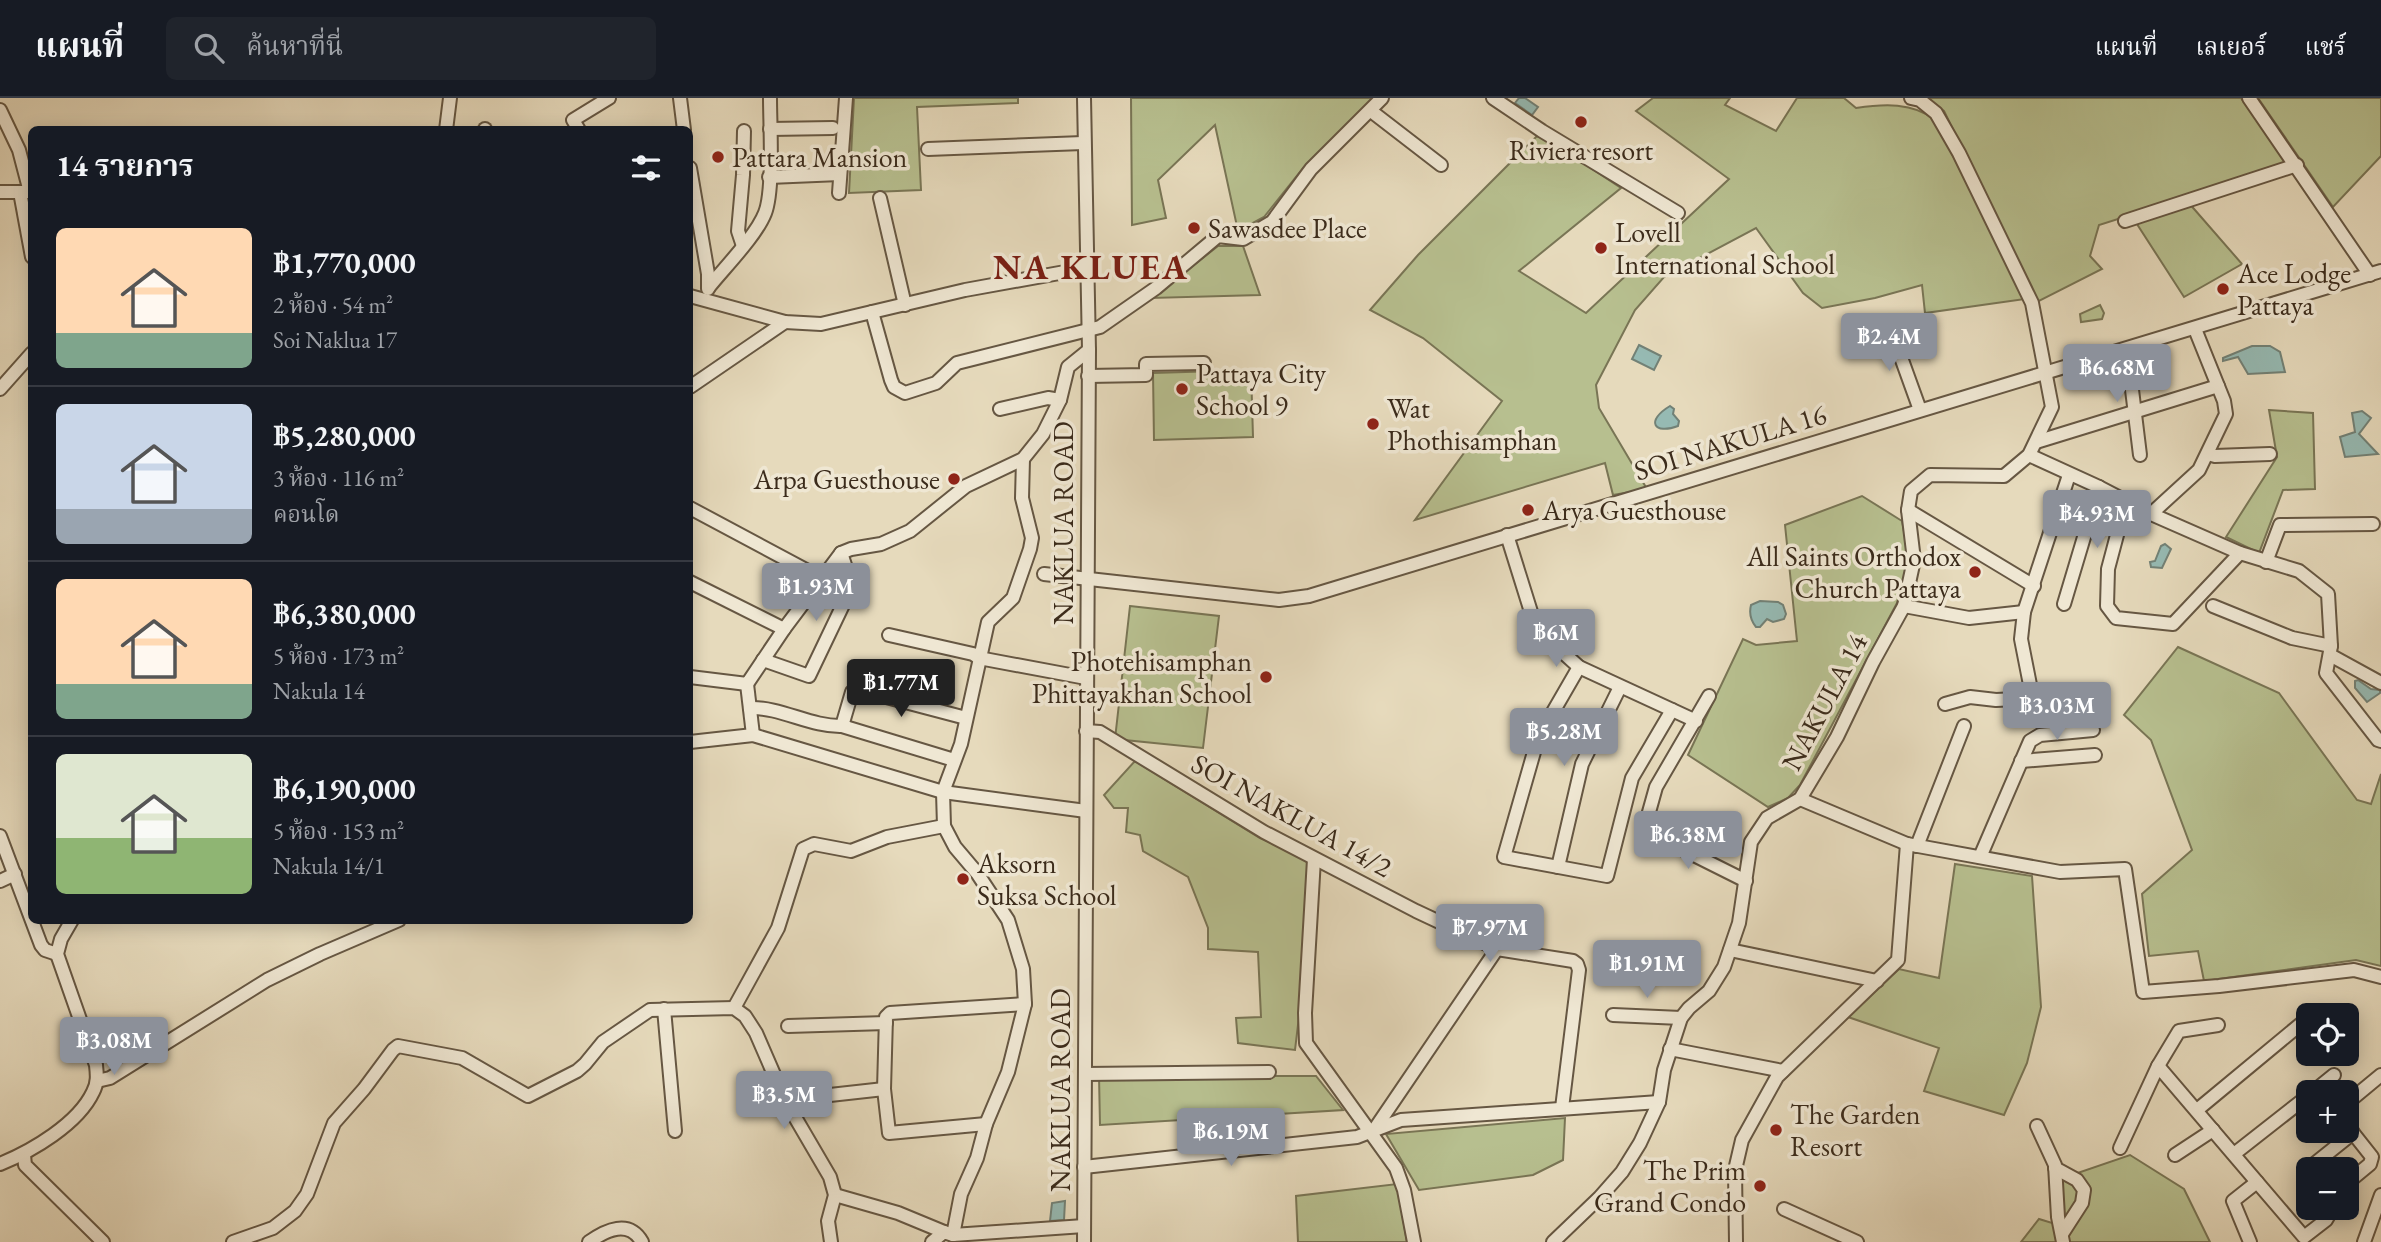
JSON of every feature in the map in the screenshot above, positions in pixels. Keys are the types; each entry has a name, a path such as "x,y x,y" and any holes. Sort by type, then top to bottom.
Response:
{"street":[{"path":"446,126 450,98"},
{"path":"577,126 573,120 609,98"},
{"path":"680,98 684,126"},
{"path":"695,299 735,259 766,213 770,98"},
{"path":"839,193 846,98"},
{"name":"NAKLUA ROAD","path":"1084,98 1089,350 1084,1242"},
{"path":"872,312 891,380 894,387 905,393 936,383 957,363 1100,327 1157,288 1218,236 1243,239 1272,222 1311,169 1382,98"},
{"path":"1493,98 1542,131 1661,194 1678,213"},
{"path":"1911,98 1920,100 1936,113 1959,153 2032,303 2052,407 2029,455 2004,476 1930,475 1911,491 1908,510 2034,586"},
{"path":"2249,98 2376,273"},
{"path":"0,110 19,150 27,192 0,192"},
{"path":"1371,111 1441,165"},
{"path":"770,129 833,128"},
{"path":"743,246 738,231 744,131"},
{"path":"928,149 1083,143"},
{"path":"2125,221 2297,165"},
{"path":"769,177 841,174"},
{"path":"693,187 709,286"},
{"path":"880,198 905,305"},
{"path":"695,299 785,322 821,324 965,290 1087,268"},
{"name":"SOI NAKULA 16","path":"1044,574 1279,600 1309,596 2376,273"},
{"path":"693,385 785,322"},
{"path":"1889,324 1920,410"},
{"path":"2151,514 2199,470 2226,414 2227,409 2195,329"},
{"path":"2127,349 2140,455"},
{"path":"753,735 747,684 841,553 881,544 910,531 966,486 1023,458 1043,434 1060,400 1068,368 1089,350"},
{"path":"0,389 28,358"},
{"path":"1088,376 1146,375 1146,364 1204,363"},
{"path":"2036,442 2218,386"},
{"path":"1000,409 1048,398 1060,400"},
{"path":"2208,454 2270,454"},
{"path":"2029,455 2151,514 2240,553 2299,572 2328,594 2331,650 2326,673 2381,741"},
{"path":"932,1242 948,1233 977,1158 986,1124 1008,1072 1025,1004 1023,969 1008,920 956,847 944,825 943,792 961,744 988,622 1013,598 1030,550 1032,538 1022,498 1023,458"},
{"path":"1945,704 1970,696 2032,702 2021,639 2024,612 2069,475"},
{"path":"2064,604 2099,487"},
{"path":"2126,501 2108,569 2107,606 2116,618 2173,624 2240,553"},
{"path":"693,510 821,578"},
{"name":"NAKULA 14","path":"1557,1241 1622,1172 1640,1143 1658,1102 1670,1049 1681,1018 1709,991 1724,967 1740,923 1751,842 1767,818 1800,799 1837,737 1873,662 1904,606 1914,560 1908,510"},
{"path":"2266,562 2280,525 2373,524"},
{"path":"1507,535 1536,628 1579,667 1696,721"},
{"path":"763,660 809,676 852,586 841,553"},
{"path":"693,584 784,629"},
{"path":"1904,606 1969,618 2024,612"},
{"path":"2213,606 2291,638 2331,650 2381,683"},
{"path":"889,635 973,654 979,658 1087,678"},
{"path":"1579,667 1538,738 1504,857 1607,876 1632,778 1672,710"},
{"path":"693,677 747,684"},
{"path":"1558,867 1582,764 1620,687"},
{"path":"842,726 852,692 856,689 966,718"},
{"path":"1709,696 1656,787 1644,830 1746,881"},
{"path":"750,708 842,726 954,760"},
{"path":"1736,1242 1735,1170 1742,1140 1777,1077 1898,960 1912,845 1964,726"},
{"path":"1980,857 2030,741 2034,737 2093,730"},
{"name":"SOI NAKLUA 14/2","path":"1086,731 1100,732 1264,832 1314,859 1497,949 1573,961 1578,966 1562,1108"},
{"path":"693,742 753,735 943,792 1086,811"},
{"path":"2021,761 2095,755"},
{"path":"1800,799 1912,845 2060,872 2125,869 2143,992 2354,970 2381,977"},
{"path":"734,1008 778,928 806,846 814,844 850,851 887,837 944,825"},
{"path":"0,836 28,910"},
{"path":"1314,859 1305,1013 1306,1043 1396,1168 1404,1190 1414,1242"},
{"path":"0,881 15,874"},
{"path":"33,924 41,945 45,950 57,954"},
{"path":"0,1164 24,1155 69,1122 89,1100 97,1081 96,1065 57,954 61,939 70,924"},
{"path":"97,1081 110,1078 267,980 390,924"},
{"path":"1371,1133 1497,949"},
{"path":"1730,950 1877,981"},
{"path":"986,1124 889,1133 884,1089 886,1023 890,1013 1025,1004"},
{"path":"233,1242 273,1227 295,1211 307,1194 334,1123 398,1046 462,1058 528,1096 577,1070 603,1042 650,1010 734,1008 745,1016 756,1033 785,1100 830,1177 835,1195 828,1221 831,1242"},
{"path":"664,1009 675,1131"},
{"path":"1612,1015 1681,1018"},
{"path":"788,1026 886,1023"},
{"path":"2120,1148 2158,1066 2179,1031 2218,1025"},
{"path":"2197,1110 2296,1028"},
{"path":"1670,1049 1783,1071"},
{"path":"2158,1066 2306,1240 2326,1220"},
{"path":"1085,1074 1269,1072"},
{"path":"2328,1080 2334,1075"},
{"path":"2359,1093 2381,1075"},
{"path":"785,1100 884,1089"},
{"path":"1084,1167 1357,1137 1401,1120 1658,1102"},
{"path":"2234,1154 2296,1105"},
{"path":"2037,1126 2055,1168 2062,1238"},
{"path":"2175,1154 2213,1130"},
{"path":"2359,1140 2372,1160 2359,1172"},
{"path":"2323,1157 2341,1143"},
{"path":"24,1155 25,1165 103,1242"},
{"path":"2055,1168 2077,1180 2084,1189 2082,1203 2062,1238"},
{"path":"2250,1242 2232,1201 2257,1182"},
{"path":"835,1195 898,1213 948,1233 1084,1226"},
{"path":"2364,1242 2381,1195"},
{"path":"1784,1209 1857,1242"},
{"path":"589,1242 610,1230 622,1228 633,1231 642,1242"}],"green space":[{"path":"854,98 1018,98 1018,103 917,107 921,190 849,193"},
{"path":"1131,98 1374,98 1304,167 1264,217 1238,231 1215,125 1158,180 1166,218 1132,225"},
{"path":"1653,98 1730,98 1725,105 1776,131 1797,98 1844,98 1856,108 1897,106 1926,114 1935,120 2025,299 1925,313 1922,285 1875,298 1822,308 1803,293 1756,228 1664,277 1635,310 1596,385 1599,408 1647,489 1613,495 1605,463 1415,520 1502,401 1423,338 1370,310 1418,255 1539,134 1621,188 1519,271 1586,313 1729,179 1636,111"},
{"path":"1925,98 2241,98 2288,165 2099,225 2090,256 2102,269 2037,302 1944,111"},
{"path":"2258,98 2381,98 2381,156 2333,207"},
{"path":"2188,202 2242,264 2184,297 2135,221"},
{"path":"1218,246 1243,246 1260,295 1152,298"},
{"path":"2100,305 2104,313 2102,319 2081,322 2080,314"},
{"path":"1251,370 1253,437 1154,440 1153,373"},
{"path":"2269,410 2313,413 2315,489 2283,490 2259,553 2226,537 2277,457"},
{"path":"1862,496 1902,521 1909,558 1897,603 1800,785 1788,798 1768,807 1688,755 1743,639 1756,645 1797,641 1785,525"},
{"path":"1130,606 1219,616 1203,748 1115,739"},
{"path":"2178,647 2279,693 2357,800 2371,804 2381,774 2381,966 2356,960 2204,981 2198,951 2149,956 2142,894 2192,850 2151,740 2124,715"},
{"path":"1135,761 1260,838 1308,860 1305,966 1295,1050 1238,1043 1236,1018 1261,1017 1258,952 1208,949 1208,928 1188,877 1143,851 1140,835 1126,832 1128,808 1114,808 1104,795"},
{"path":"1955,864 2032,876 2041,1007 2027,1063 2004,1115 1924,1091 1939,1048 1848,1017 1899,969 1939,978"},
{"path":"1099,1076 1316,1076 1343,1110 1100,1125"},
{"path":"1565,1118 1563,1160 1533,1175 1419,1190 1386,1134"},
{"path":"2130,1155 2184,1189 2210,1242 2021,1242 2039,1219 2052,1223 2060,1179"},
{"path":"1397,1184 1407,1242 1298,1242 1296,1196"}],"water":[{"path":"1519,98 1525,98 1538,107 1532,115 1515,103"},
{"path":"1639,345 1661,356 1654,370 1632,359"},
{"path":"2252,346 2270,346 2280,352 2285,372 2248,374 2238,357 2223,361 2223,358"},
{"path":"1670,406 1679,421 1678,426 1658,428 1655,421 1657,417"},
{"path":"2362,411 2371,418 2359,434 2378,454 2345,457 2340,437 2355,432 2352,413"},
{"path":"2165,544 2171,549 2162,568 2151,567 2150,562 2155,561 2161,546"},
{"path":"1760,601 1783,605 1786,614 1784,619 1773,622 1767,619 1760,627 1756,627 1750,608"},
{"path":"2358,680 2371,689 2380,690 2380,693 2367,702 2355,688 2355,681"},
{"path":"1065,1201 1064,1220 1050,1221 1052,1203"}],"place":[{"name":"Riviera resort","path":"1581,122"},
{"name":"Pattara Mansion","path":"718,157"},
{"name":"Sawasdee Place","path":"1194,228"},
{"name":"Lovell International School","path":"1601,248"},
{"name":"Ace Lodge Pattaya","path":"2223,289"},
{"name":"Pattaya City School 9","path":"1182,389"},
{"name":"Wat Phothisamphan","path":"1373,424"},
{"name":"Arpa Guesthouse","path":"954,479"},
{"name":"Arya Guesthouse","path":"1528,510"},
{"name":"All Saints Orthodox Church Pattaya","path":"1975,572"},
{"name":"Photehisamphan Phittayakhan School","path":"1266,677"},
{"name":"Aksorn Suksa School","path":"963,879"},
{"name":"The Garden Resort","path":"1776,1130"},
{"name":"The Prim Grand Condo","path":"1760,1186"}],"district":[{"name":"NA KLUEA","path":"1091,267"}]}
